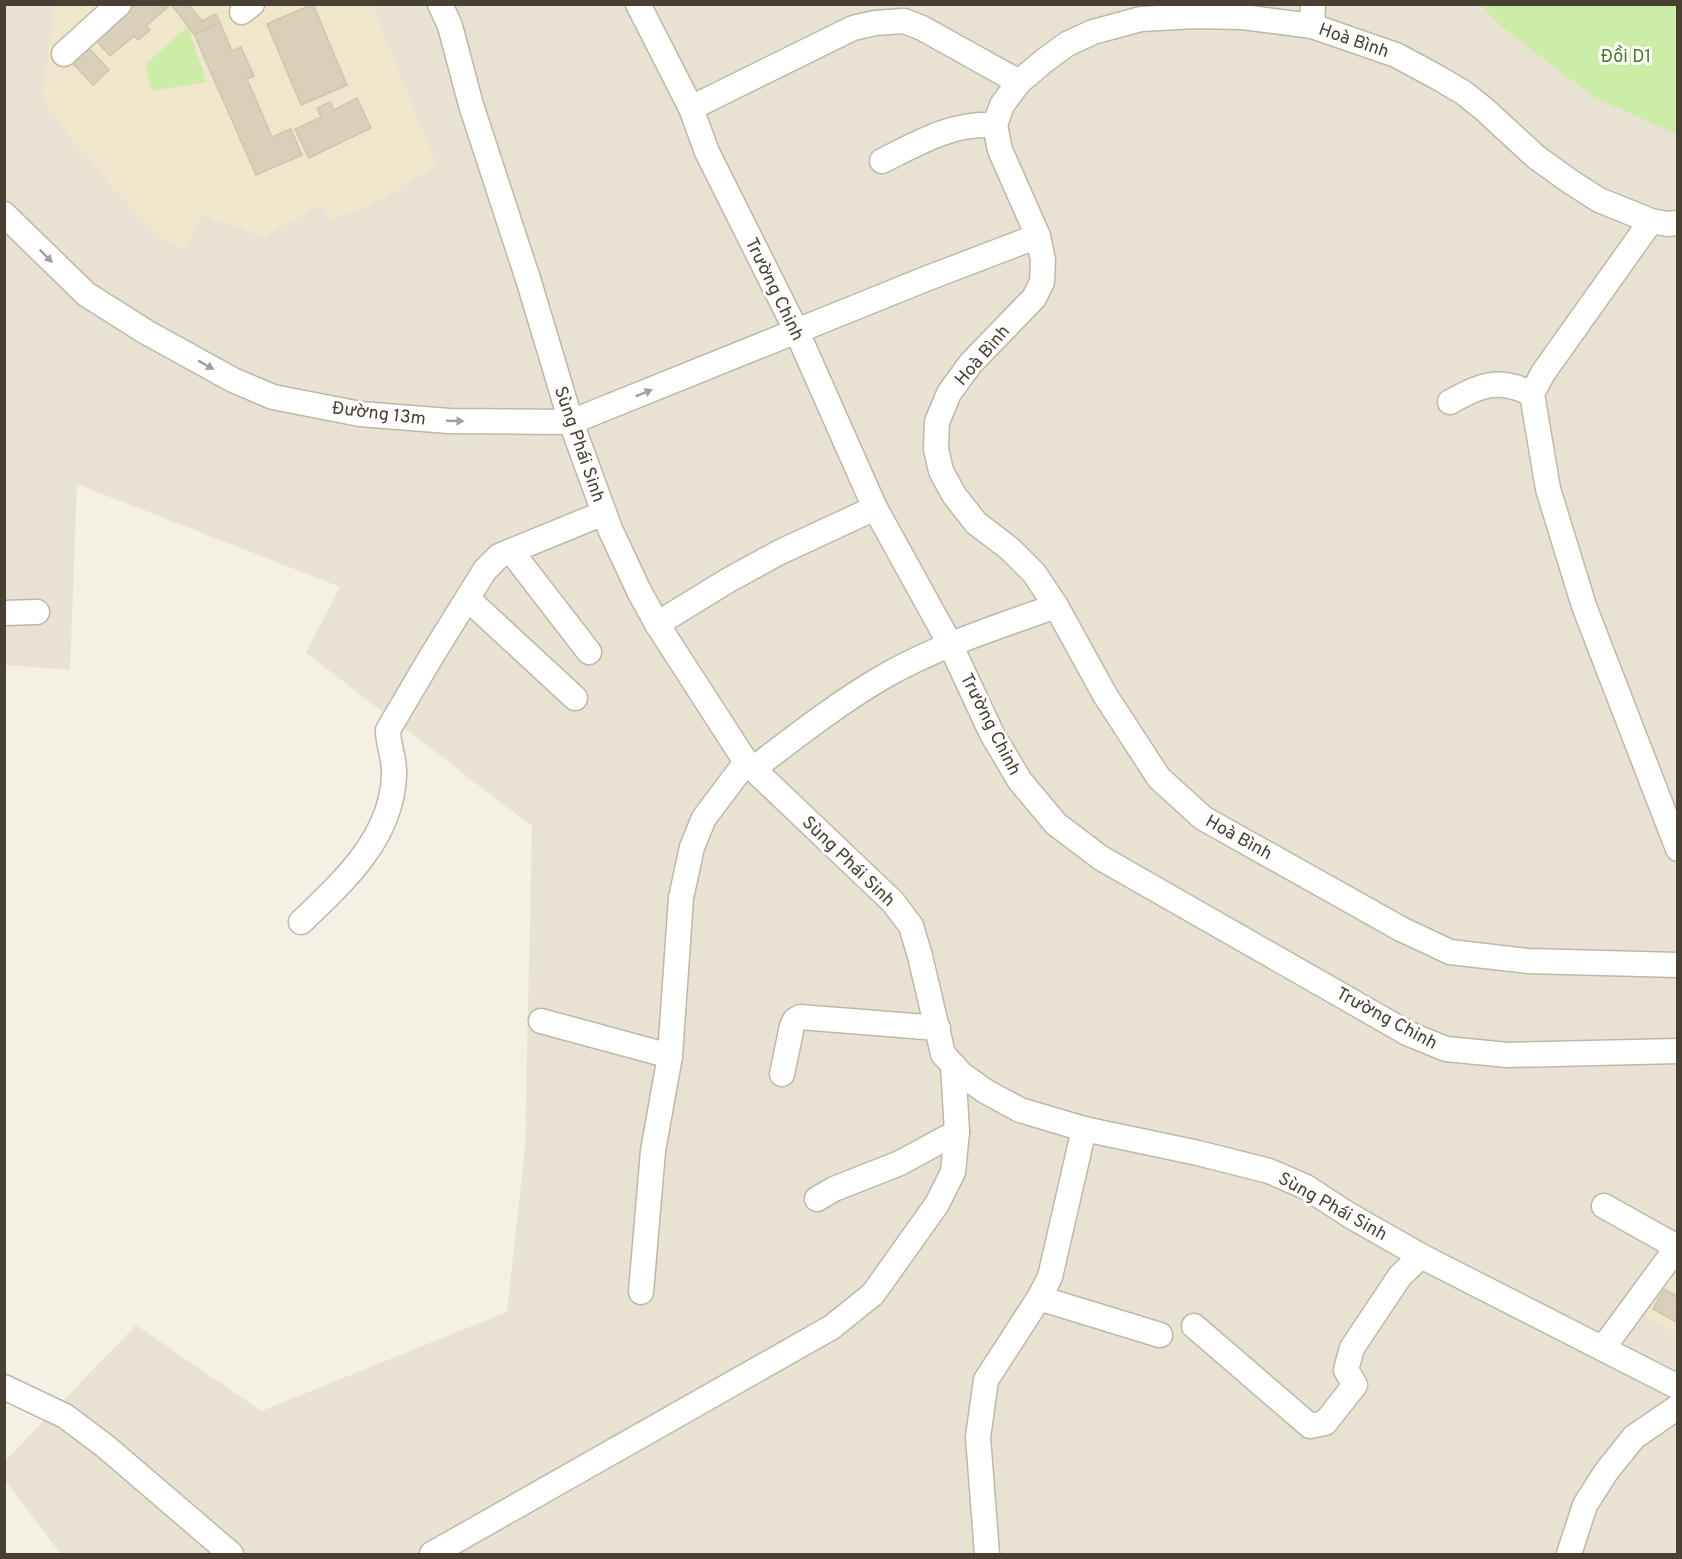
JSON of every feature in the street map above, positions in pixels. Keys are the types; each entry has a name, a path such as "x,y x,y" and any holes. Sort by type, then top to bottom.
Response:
{"street":[{"path":"64,54 119,4"},
{"name":"Sùng Phái Sinh","path":"440,4 450,26 471,105 526,271 571,422 604,513 639,591 657,624 749,766 886,894 911,926 943,1054 961,1074 1020,1110 1084,1130 1198,1153 1269,1171 1306,1187 1349,1215 1421,1256 1677,1387"},
{"name":"Trường Chinh","path":"638,4 691,108 707,152 797,332 875,508 950,644 992,734 1020,781 1056,824 1110,864 1410,1034 1446,1049 1508,1055 1677,1051"},
{"name":"Hoà Bình","path":"1677,223 1668,224 1651,220 1599,200 1536,157 1464,93 1396,55 1312,15 1141,19 1093,32 1067,44 1019,82 1002,105 995,126 1000,150 1038,236 1043,260 1042,282 1034,298 971,363 949,393 937,422 936,449 941,471 954,495 976,523 1010,549 1034,573 1056,606 1105,695 1159,778 1203,818 1401,929 1450,952 1528,962 1677,965"},
{"path":"691,108 853,28 875,23 904,21 913,24 1019,82"},
{"path":"882,161 944,131 975,124 995,126"},
{"name":"Đường 13m","path":"4,214 86,294 146,332 232,380 273,397 360,414 449,421 571,422 1038,236"},
{"path":"1651,220 1543,373 1532,394 1548,489 1584,606 1677,849"},
{"path":"1450,402 1470,390 1497,384 1519,387 1532,394"},
{"path":"657,624 780,552 875,508"},
{"path":"301,922 346,879 376,838 389,808 394,777 394,755 388,740 388,730 485,570 499,556 604,513"},
{"path":"511,551 589,652"},
{"path":"468,599 575,698"},
{"path":"641,1292 653,1151 670,1056 681,898 692,847 704,818 749,766 884,676 950,644 1056,606"},
{"path":"4,612 37,612"},
{"path":"782,1074 792,1026 800,1017 938,1028"},
{"path":"542,1022 670,1056"},
{"path":"432,1554 832,1327 873,1294 937,1204 953,1172 957,1132 953,1065"},
{"path":"987,1554 978,1437 986,1380 1050,1277 1084,1130"},
{"path":"817,1199 834,1189 900,1163 957,1132"},
{"path":"1603,1348 1677,1246 1604,1206"},
{"path":"1194,1326 1310,1425 1325,1423 1356,1385 1346,1370 1352,1348 1400,1276 1421,1256"},
{"path":"1039,1298 1160,1335"},
{"path":"4,1387 64,1416 105,1446 231,1554"},
{"path":"1569,1554 1585,1505 1606,1472 1634,1437 1677,1407"}],"shaded area":[{"path":"5,5 1677,5 1677,1554 61,1554 5,1480 5,1461 136,1325 261,1411 507,1312 525,1149 532,826 306,653 340,587 77,484 70,670 5,665"},
{"path":"55,5 372,5 437,166 370,206 330,220 322,205 263,237 203,215 185,250 154,233 74,143 42,98"},
{"path":"1677,1262 1677,1335 1641,1313"}],"green space":[{"name":"Đồi D1","path":"1481,5 1677,5 1677,134 1595,98 1501,26"},
{"path":"188,26 206,82 152,91 145,65"}],"building":[{"path":"130,4 171,4 146,26 150,30 138,40 134,36 110,56 93,37"},
{"path":"171,4 188,4 202,21 216,14 220,23 194,34"},
{"path":"313,4 347,85 301,105 267,24"},
{"path":"220,23 232,51 241,47 254,76 247,79 272,137 291,129 302,155 256,175 194,34"},
{"path":"82,41 109,70 93,85 66,56"},
{"path":"357,98 371,128 309,158 295,129 321,117 317,108 330,102 334,110"},
{"path":"1664,1289 1678,1297 1678,1323 1653,1309"}]}
